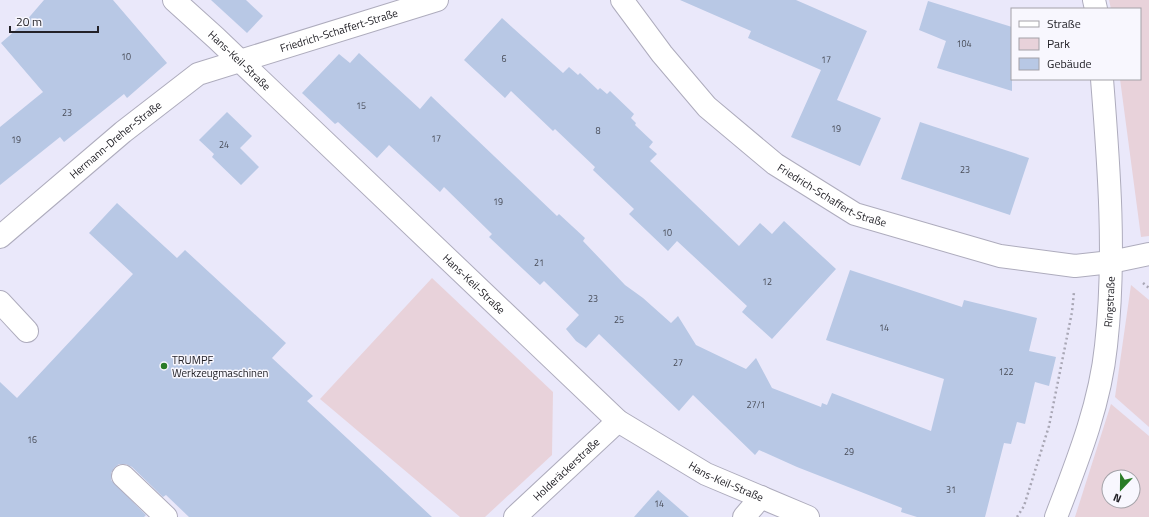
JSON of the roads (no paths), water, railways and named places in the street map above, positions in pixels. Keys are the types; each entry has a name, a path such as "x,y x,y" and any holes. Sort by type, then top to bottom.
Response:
{"street":[{"name":"Hans-Keil-Straße","path":"174,0 618,421 706,474 808,517"},
{"name":"Friedrich-Schaffert-Straße","path":"241,62 437,0"},
{"name":"Friedrich-Schaffert-Straße","path":"622,0 662,54 707,107 775,164 855,214 1000,256 1075,266 1111,262 1149,254"},
{"name":"Hermann-Dreher-Straße","path":"0,237 123,132 198,74 241,62"},
{"name":"Ringstraße","path":"1056,517 1093,414 1106,347 1111,262 1109,162 1102,80"},
{"path":"0,302 27,331"},
{"name":"Holderäckerstraße","path":"514,517 618,421"},
{"path":"124,476 166,517"},
{"path":"744,517 760,497"}],"place":[{"name":"TRUMPF Werkzeugmaschinen","path":"164,366"}]}
